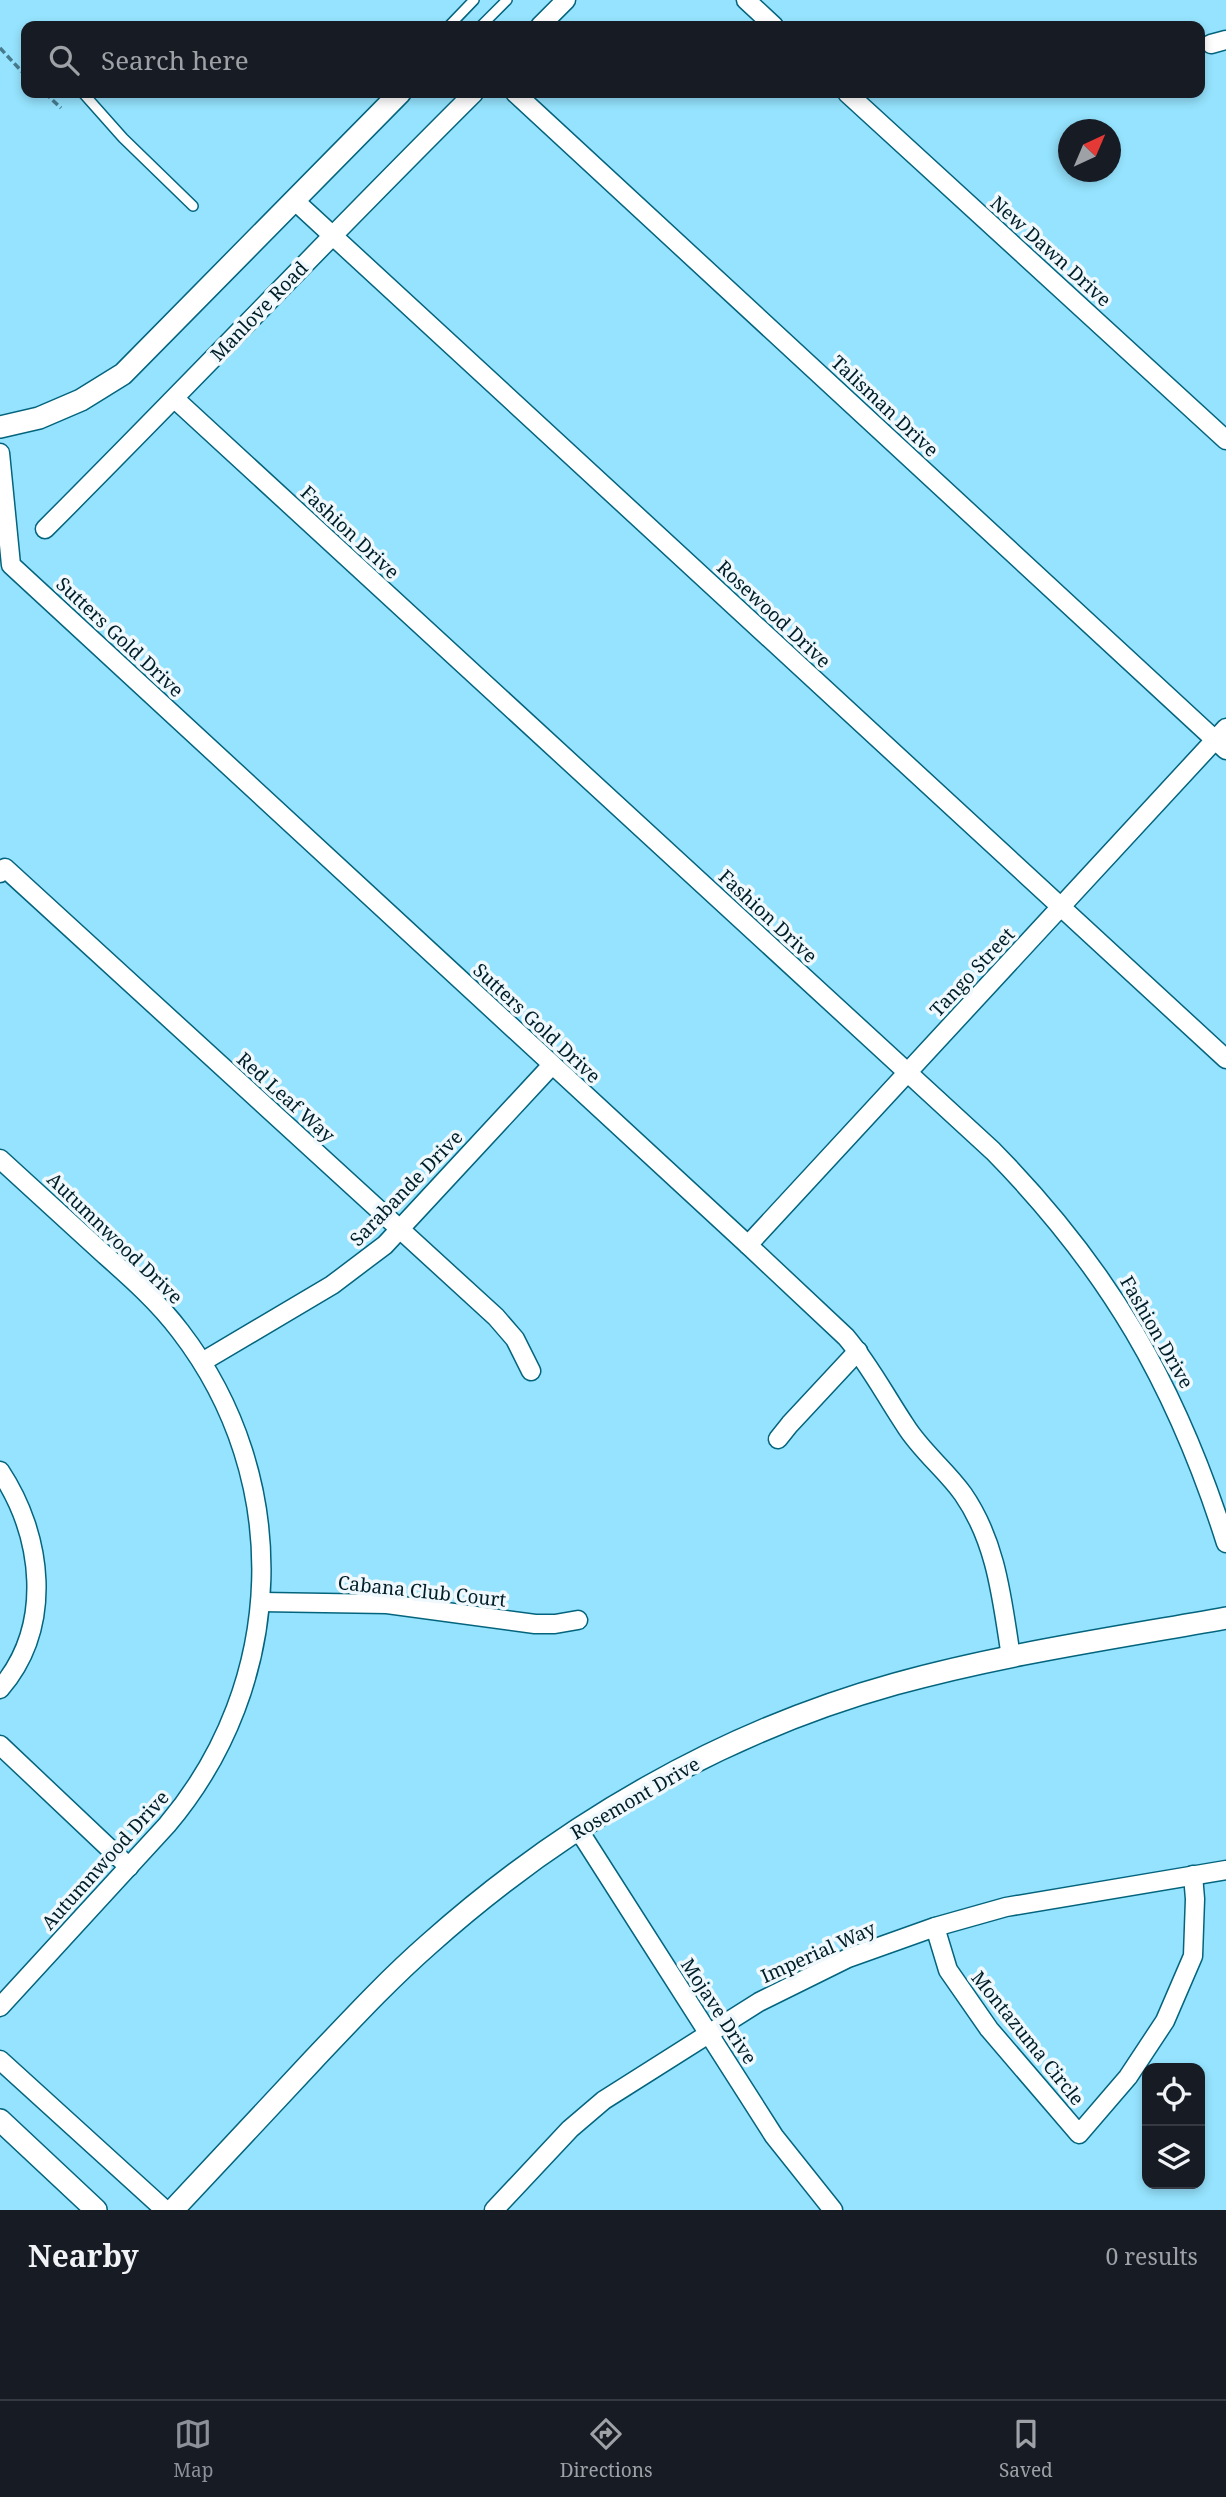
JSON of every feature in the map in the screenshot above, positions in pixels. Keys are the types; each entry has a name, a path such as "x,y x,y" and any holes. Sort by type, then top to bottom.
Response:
{"street":[{"path":"545,21 566,0"},
{"path":"746,0 769,21"},
{"path":"0,427 39,418 71,404 123,374 395,98"},
{"name":"Manlove Road","path":"45,529 175,399 330,235 469,98"},
{"name":"Talisman Drive","path":"520,98 1222,739"},
{"name":"New Dawn Drive","path":"852,98 1226,440"},
{"name":"Rosewood Drive","path":"294,200 1226,1059"},
{"name":"Fashion Drive","path":"175,399 993,1151 1032,1191 1105,1283 1139,1338 1169,1394 1195,1453 1226,1543"},
{"name":"Sutters Gold Drive","path":"0,453 6,571 552,1065 748,1245 858,1351 905,1426 962,1492 983,1528 996,1568 1011,1657"},
{"name":"Tango Street","path":"748,1245 1061,907 1222,739"},
{"name":"Red Leaf Way","path":"0,873 5,868 496,1317 515,1339 531,1371"},
{"name":"Sarabande Drive","path":"202,1362 351,1273 399,1229 552,1065"},
{"name":"Autumnwood Drive","path":"0,1158 152,1298 202,1362 231,1418 245,1456 261,1536 261,1602 255,1643 245,1683 214,1758 180,1810 0,2007"},
{"path":"778,1439 858,1351"},
{"path":"0,1471 23,1515 33,1546 37,1576 36,1605 30,1634 14,1670 0,1689"},
{"name":"Cabana Club Court","path":"261,1602 387,1604 535,1624 578,1620"},
{"name":"Rosemont Drive","path":"173,2210 363,2008 427,1945 522,1867 578,1829 682,1768 738,1741 814,1710 892,1685 1011,1657 1226,1618"},
{"path":"0,1745 129,1867"},
{"name":"Mojave Drive","path":"578,1829 774,2136 833,2210"},
{"name":"Imperial Way","path":"494,2210 570,2129 604,2100 759,2002 848,1958 935,1927 1028,1903 1226,1870"},
{"name":"Montazuma Circle","path":"935,1927 948,1970 954,1980 989,2029 1079,2134 1129,2077 1165,2021 1193,1956 1195,1899 1192,1875"},
{"path":"0,2060 164,2210"},
{"path":"0,2120 96,2210"}],"lane":[{"path":"486,21 507,0"},
{"path":"454,21 472,1"},
{"path":"87,98 123,138 193,206"}],"path":[{"path":"0,48 21,71"},
{"path":"50,98 61,108"}]}
